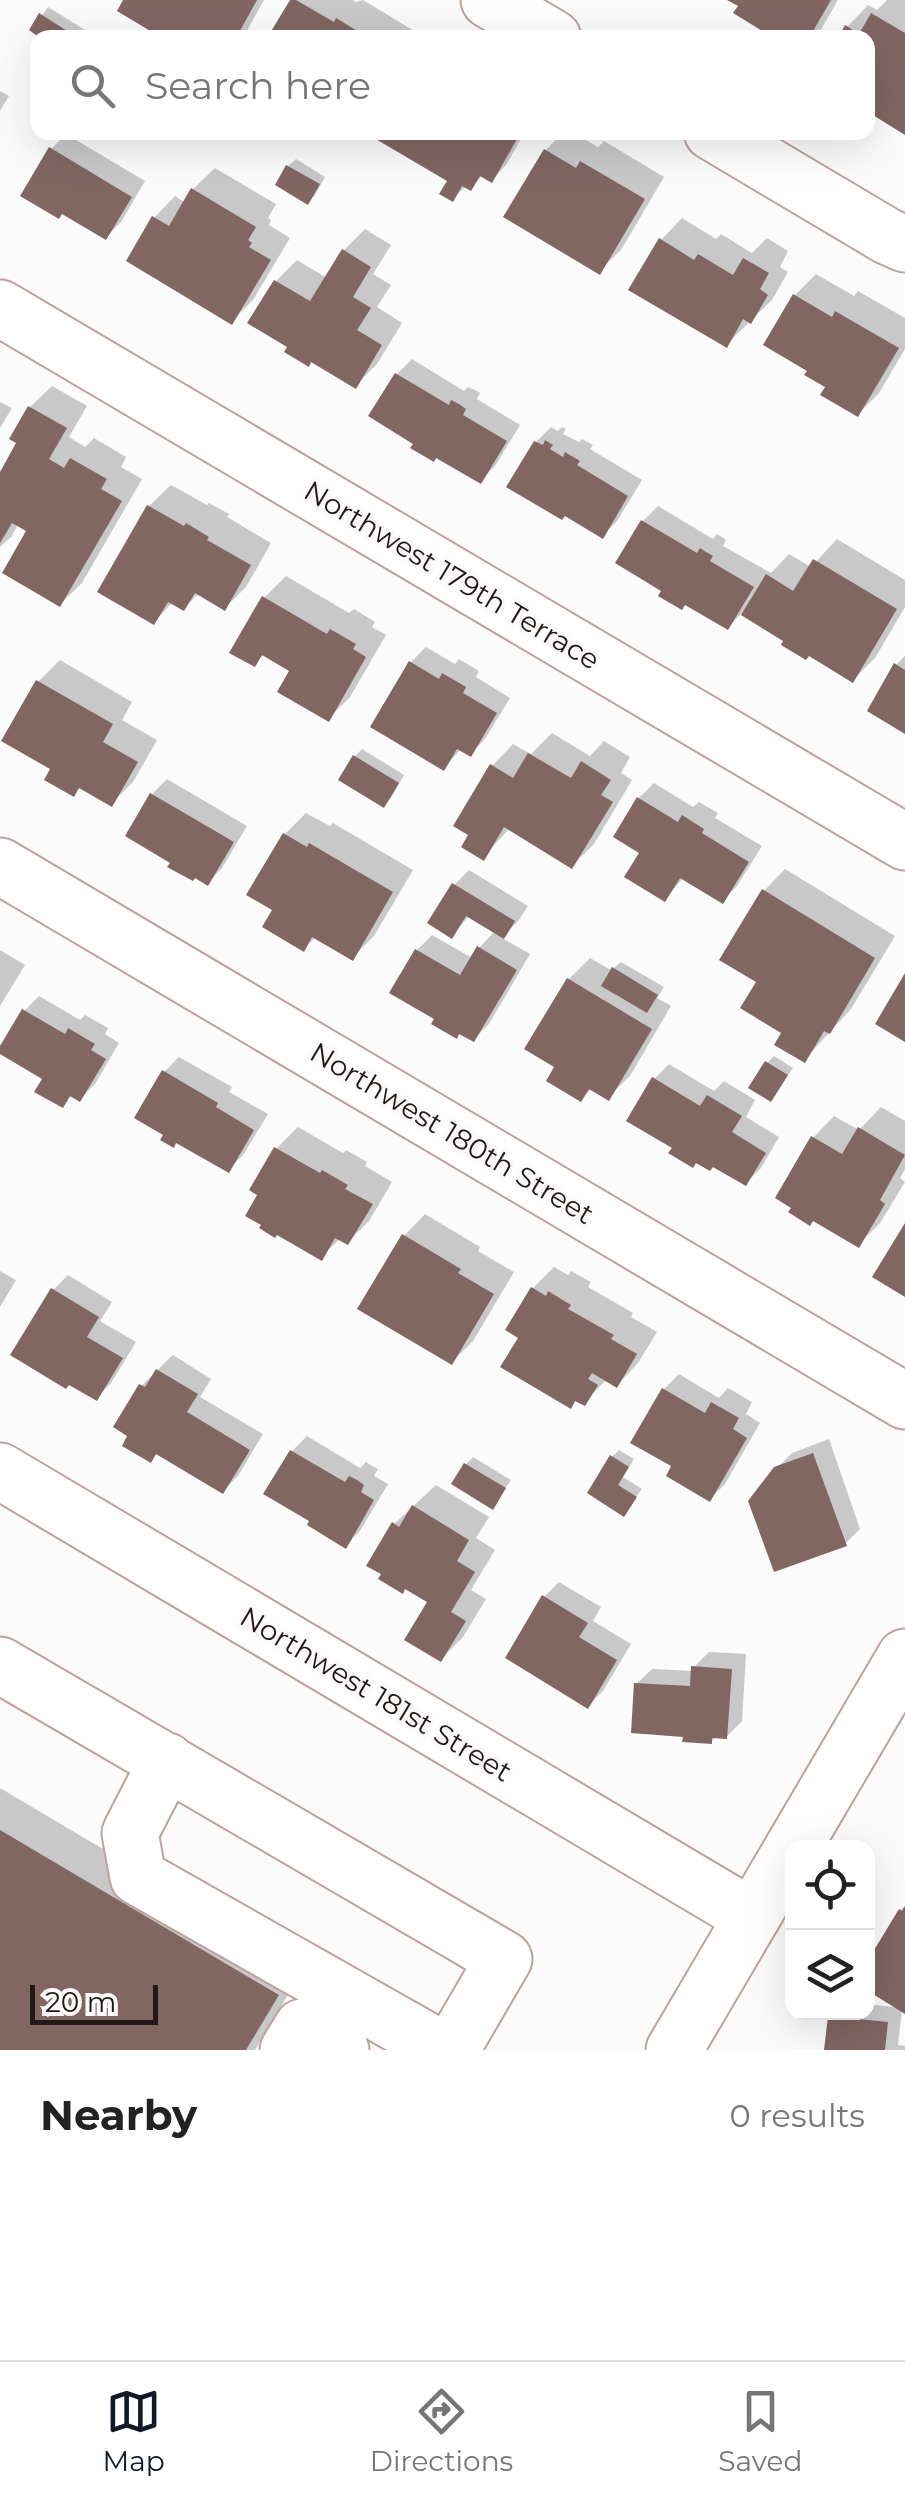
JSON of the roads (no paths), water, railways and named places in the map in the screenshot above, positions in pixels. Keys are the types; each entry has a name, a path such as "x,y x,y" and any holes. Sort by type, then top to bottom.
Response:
{"street":[{"path":"490,0 539,30"},
{"path":"725,140 905,244"},
{"name":"Northwest 179th Terrace","path":"0,308 905,842"},
{"name":"Northwest 180th Street","path":"0,866 905,1401"},
{"name":"Northwest 181st Street","path":"0,1471 752,1917"},
{"path":"674,2050 905,1657"},
{"path":"0,1664 504,1959 463,2045 138,1877 130,1834 166,1762"},
{"path":"288,2050 302,2027 341,2050"}]}
